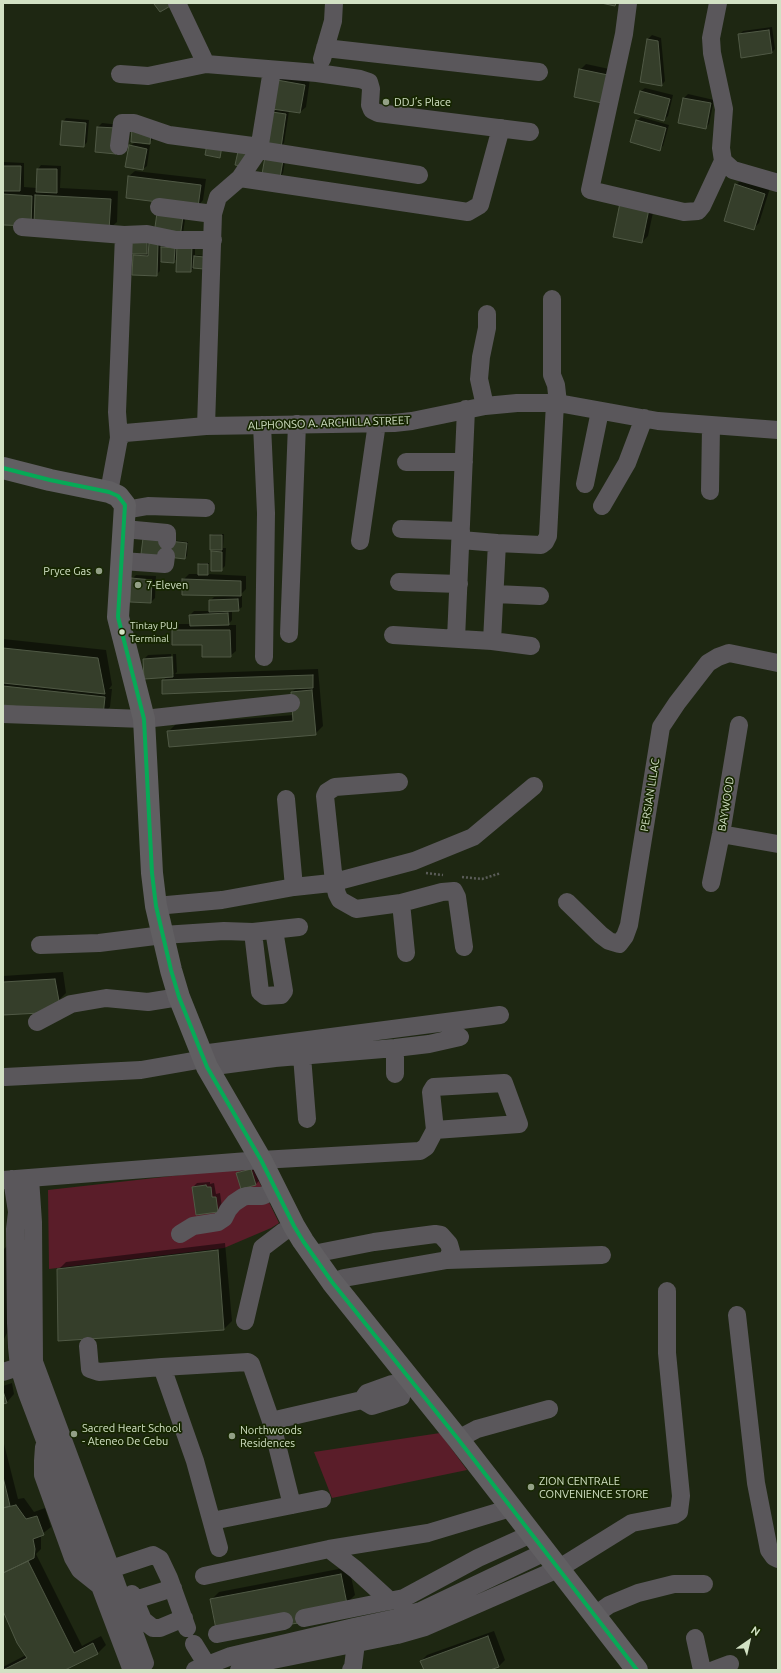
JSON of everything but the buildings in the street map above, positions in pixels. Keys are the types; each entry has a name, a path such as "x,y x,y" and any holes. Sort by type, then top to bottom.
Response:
{"main road":[{"path":"3,468 120,508 122,561 118,595 118,617 144,719 152,873 156,906 179,997 204,1060 261,1160 294,1226 332,1282 409,1387 458,1439 637,1670"}],"street":[{"path":"177,3 206,64"},
{"path":"317,73 333,21 334,3"},
{"path":"628,3 624,34 590,190 684,212 698,211 702,206 723,161 721,148 724,109 712,53 711,38 718,3"},
{"path":"325,48 539,72"},
{"path":"120,74 148,76 206,64 317,73 360,79 369,82 371,89 370,105 372,110 378,113 530,132"},
{"path":"206,426 213,214 218,197 240,178 259,148 272,70"},
{"path":"119,146 122,123 134,123 169,135 259,148 419,175"},
{"path":"240,178 468,212 480,205 501,128"},
{"path":"723,161 733,170 778,183"},
{"path":"159,207 213,214"},
{"path":"22,227 124,234 147,234 176,240 213,240"},
{"path":"120,508 117,412 124,234"},
{"path":"401,529 461,535 497,543 540,545 545,542 548,536 556,403 556,385 552,375 552,299"},
{"path":"485,406 479,379 481,356 487,328 487,314"},
{"name":"ALPHONSO A. ARCHILLA STREET","path":"119,438 125,433 206,426 412,421 466,409 517,403 556,403 651,420 704,425"},
{"path":"456,639 466,409"},
{"path":"585,484 600,411"},
{"path":"602,506 651,420"},
{"path":"360,541 376,423"},
{"path":"289,634 297,424"},
{"path":"262,425 266,513 264,657"},
{"path":"710,490 704,425 778,430"},
{"path":"406,462 464,462"},
{"path":"120,508 148,506 206,508"},
{"path":"120,508 168,533 165,564 122,561"},
{"path":"492,641 497,543"},
{"path":"399,582 459,584"},
{"path":"495,594 540,596"},
{"path":"393,635 492,641 531,646"},
{"name":"PERSIAN LILAC","path":"567,902 601,935 609,941 619,944 625,936 629,925 661,727 677,703 708,664 718,657 729,653 778,663"},
{"path":"3,714 144,719 291,703"},
{"name":"BAYWOOD","path":"711,883 721,834 739,725"},
{"path":"399,782 335,788 327,792 326,796 334,882 340,900 356,910 401,903 442,892 454,892 457,897 464,947"},
{"path":"156,906 222,900 294,887 334,882 398,865 473,837 534,786"},
{"path":"286,799 294,887"},
{"path":"721,834 778,844"},
{"path":"401,903 406,953"},
{"path":"40,945 99,943 163,935 224,931 252,932 298,927"},
{"path":"252,932 260,992 265,996 281,996 284,991 274,930"},
{"path":"37,1022 71,1004 106,998 148,1002 179,997"},
{"path":"5,1077 141,1070 500,1015"},
{"path":"204,1060 302,1056 395,1048 429,1044 460,1037"},
{"path":"395,1048 395,1074"},
{"path":"302,1056 307,1119"},
{"path":"141,1668 100,1586 27,1393 19,1367 9,1234 17,1212 7,1180 261,1160 420,1151 426,1147 435,1130 431,1096 432,1088 501,1082 504,1083 519,1124 435,1130"},
{"path":"30,1178 33,1222 19,1367 73,1514 116,1567 135,1600 143,1620 153,1628 188,1630"},
{"path":"180,1234 193,1226 218,1222 224,1218 234,1203 242,1197 262,1196 276,1190"},
{"path":"9,1234 33,1222"},
{"path":"245,1321 262,1248 283,1232 294,1226"},
{"path":"313,1254 374,1242 435,1234 441,1235 449,1244 450,1251 447,1260"},
{"path":"332,1282 352,1276 447,1260 602,1254"},
{"path":"116,1567 153,1555 162,1562 204,1669 231,1656 355,1635 397,1635 425,1626 558,1569 632,1523 674,1515 679,1512 681,1496 667,1352 667,1291"},
{"path":"737,1315 756,1483 769,1550 774,1557 778,1559"},
{"path":"3,1342 16,1323"},
{"path":"88,1346 90,1369 96,1372 248,1362 253,1367 271,1421 292,1505"},
{"path":"162,1367 195,1461 218,1548"},
{"path":"271,1421 362,1400 372,1406 401,1397 409,1387"},
{"path":"458,1439 477,1429 549,1409"},
{"path":"212,1521 322,1499"},
{"path":"204,1576 329,1550 428,1534 511,1508"},
{"path":"304,1618 404,1598 478,1558 531,1534"},
{"path":"329,1550 355,1569 390,1601"},
{"path":"239,1670 253,1664 355,1635 396,1618 421,1610 545,1552"},
{"path":"116,1567 141,1668"},
{"path":"496,1575 503,1593"},
{"path":"594,1615 610,1605 638,1592 674,1584 704,1584"},
{"path":"135,1600 173,1588"},
{"path":"216,1634 284,1621"},
{"path":"351,1670 353,1667 355,1635"},
{"path":"695,1638 702,1670"}],"path":[{"path":"398,865 400,867 435,875 450,876"},
{"path":"458,877 482,879 500,874"}],"shaded area":[{"path":"252,1167 279,1223 271,1228 224,1248 49,1269 48,1190"},
{"path":"440,1433 467,1470 332,1498 314,1452"}],"transit line":[{"path":"3,468 50,480 109,492 118,496 125,505 118,617 144,719 152,873 156,906 179,997 207,1067 261,1160 294,1226 332,1282 458,1439 637,1670"}],"place":[{"name":"DDJ’s Place","path":"386,102"},
{"name":"Pryce Gas","path":"99,571"},
{"name":"7-Eleven","path":"138,585"},
{"name":"Tintay PUJ Terminal","path":"122,632"},
{"name":"Sacred Heart School - Ateneo De Cebu","path":"74,1434"},
{"name":"Northwoods Residences","path":"232,1436"},
{"name":"ZION CENTRALE CONVENIENCE STORE","path":"531,1487"}]}
